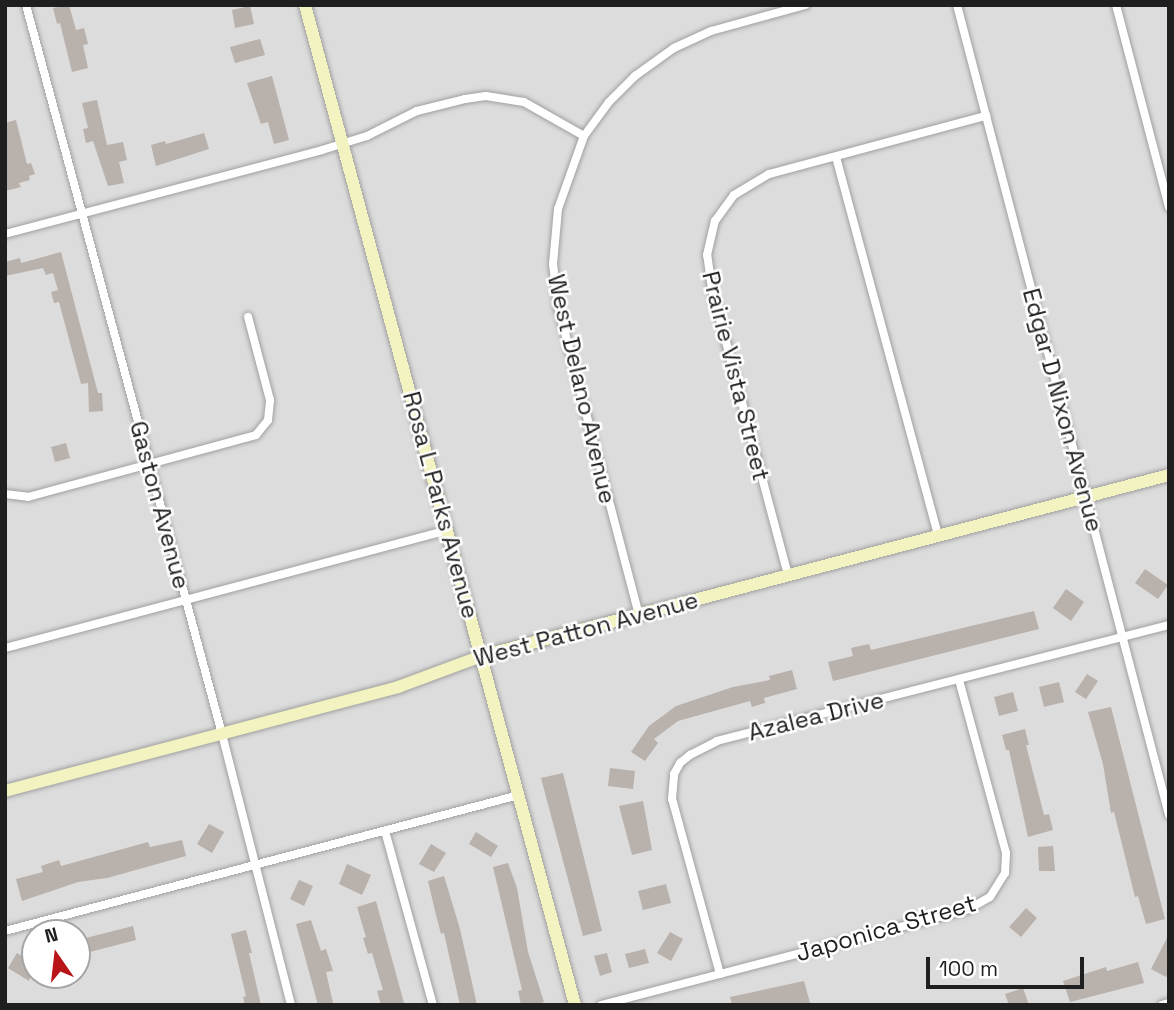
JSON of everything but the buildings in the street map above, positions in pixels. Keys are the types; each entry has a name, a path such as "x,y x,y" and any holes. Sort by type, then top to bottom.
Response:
{"street":[{"name":"Gaston Avenue","path":"26,5 222,734 291,1005"},
{"name":"Rosa L Parks Avenue","path":"305,5 575,1005"},
{"name":"West Delano Avenue","path":"639,615 563,328 554,283 553,247 558,209 584,136 609,102 635,76 674,48 729,25 804,5"},
{"name":"Edgar D Nixon Avenue","path":"957,5 1169,815"},
{"path":"1116,5 1169,207"},
{"path":"5,234 343,144 367,136 417,111 486,96 524,102 584,136"},
{"name":"Prairie Vista Street","path":"788,575 712,289 707,255 715,221 727,201 742,188 769,174 986,116"},
{"path":"836,157 938,536"},
{"path":"5,494 28,497 248,440 262,429 268,419 270,400 248,317"},
{"name":"West Patton Avenue","path":"5,791 398,687 482,656 1169,475"},
{"path":"5,648 448,530"},
{"name":"Azalea Drive","path":"720,974 672,799 674,774 680,763 718,741 1169,625"},
{"name":"Japonica Street","path":"601,1005 969,909 984,902 996,891 1005,873 1006,853 959,680"},
{"path":"5,931 519,795"},
{"path":"385,831 433,1005"},
{"path":"1162,1005 1169,1003"}],"shaded area":[{"path":"5,5 1169,5 1169,1005 5,1005"}]}
